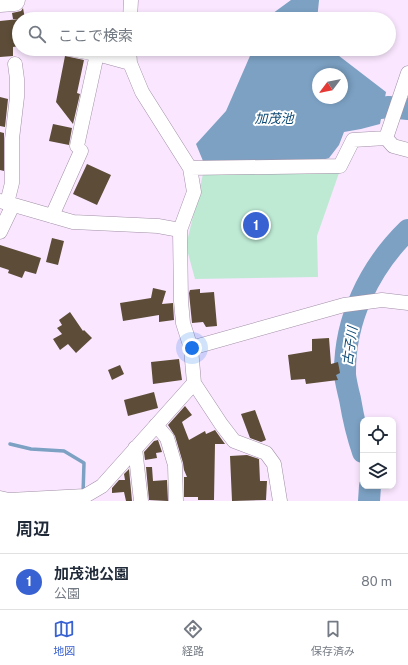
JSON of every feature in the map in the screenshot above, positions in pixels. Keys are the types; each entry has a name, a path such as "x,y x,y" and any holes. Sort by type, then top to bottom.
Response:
{"main road":[{"path":"0,1 14,0"}],"street":[{"path":"130,12 131,0"},
{"path":"52,216 79,148 97,56"},
{"path":"129,56 142,92 190,168 194,192 180,230 181,302 183,323 192,348 194,383 234,441 266,453 274,464 280,501"},
{"path":"0,232 12,183 12,139 17,97 15,64"},
{"path":"386,138 408,73"},
{"path":"190,168 340,166 353,140 386,138"},
{"path":"386,138 393,146 408,150"},
{"path":"7,203 73,222 158,226 180,230"},
{"path":"192,348 344,305 382,300 408,303"},
{"path":"0,498 9,500 86,498 102,486 194,383"},
{"path":"156,425 167,438 174,465 176,501"},
{"path":"135,448 141,501"}],"green space":[{"path":"339,173 317,236 318,277 195,279 186,246 203,174"}],"water":[{"path":"291,0 302,0 308,12 275,12"},
{"name":"加茂池","path":"250,56 339,56 386,92 380,124 344,132 339,145 329,158 300,166 203,161 196,144 226,111"}],"building":[{"path":"12,20 13,56 0,57 0,21"},
{"path":"65,56 84,60 77,93 80,94 73,124 56,102"},
{"path":"0,97 8,99 5,127 0,126"},
{"path":"53,124 72,128 69,145 49,141"},
{"path":"0,132 4,133 4,171 0,170"},
{"path":"87,164 111,175 97,205 73,194"},
{"path":"52,238 64,241 58,265 46,262"},
{"path":"0,245 41,258 36,274 25,271 22,278 8,273 9,270 0,267"},
{"path":"153,288 166,291 162,304 173,303 174,320 159,322 159,315 123,321 120,303 151,298"},
{"path":"200,289 200,293 214,292 217,326 206,327 203,322 192,323 189,293 190,290"},
{"path":"70,312 83,331 84,330 92,338 76,353 68,344 60,350 53,339 62,334 57,328 62,325 59,320"},
{"path":"329,338 331,364 338,362 340,373 336,375 338,380 306,384 305,379 291,380 288,355 312,351 312,339"},
{"path":"179,359 182,380 153,384 151,362"},
{"path":"120,365 124,374 112,380 108,370"},
{"path":"154,392 158,408 128,416 124,400"},
{"path":"185,406 192,415 182,422 189,440 205,431 206,434 215,430 225,444 215,444 214,500 198,500 198,497 184,497 184,477 187,477 175,436 168,425"},
{"path":"255,410 266,440 261,442 250,438 241,414"},
{"path":"158,440 162,452 156,453 157,458 145,460 144,452 154,441"},
{"path":"247,455 259,459 260,481 267,481 266,500 232,501 230,456"},
{"path":"146,467 152,467 153,481 167,480 168,501 149,500"},
{"path":"129,469 132,501 126,501 124,492 112,493 112,488 119,480 125,480 124,474"}],"waterway":[{"name":"古子川","path":"307,12 308,0"},
{"name":"古子川","path":"353,111 389,107 408,109"},
{"name":"古子川","path":"360,442 355,426 345,375 349,334 354,315 371,278 394,245 408,230"},
{"path":"10,444 31,449 64,451 84,463 83,494"},
{"name":"古子川","path":"369,501 370,489"}],"place":[{"name":"加茂池公園","path":"256,225"}]}
